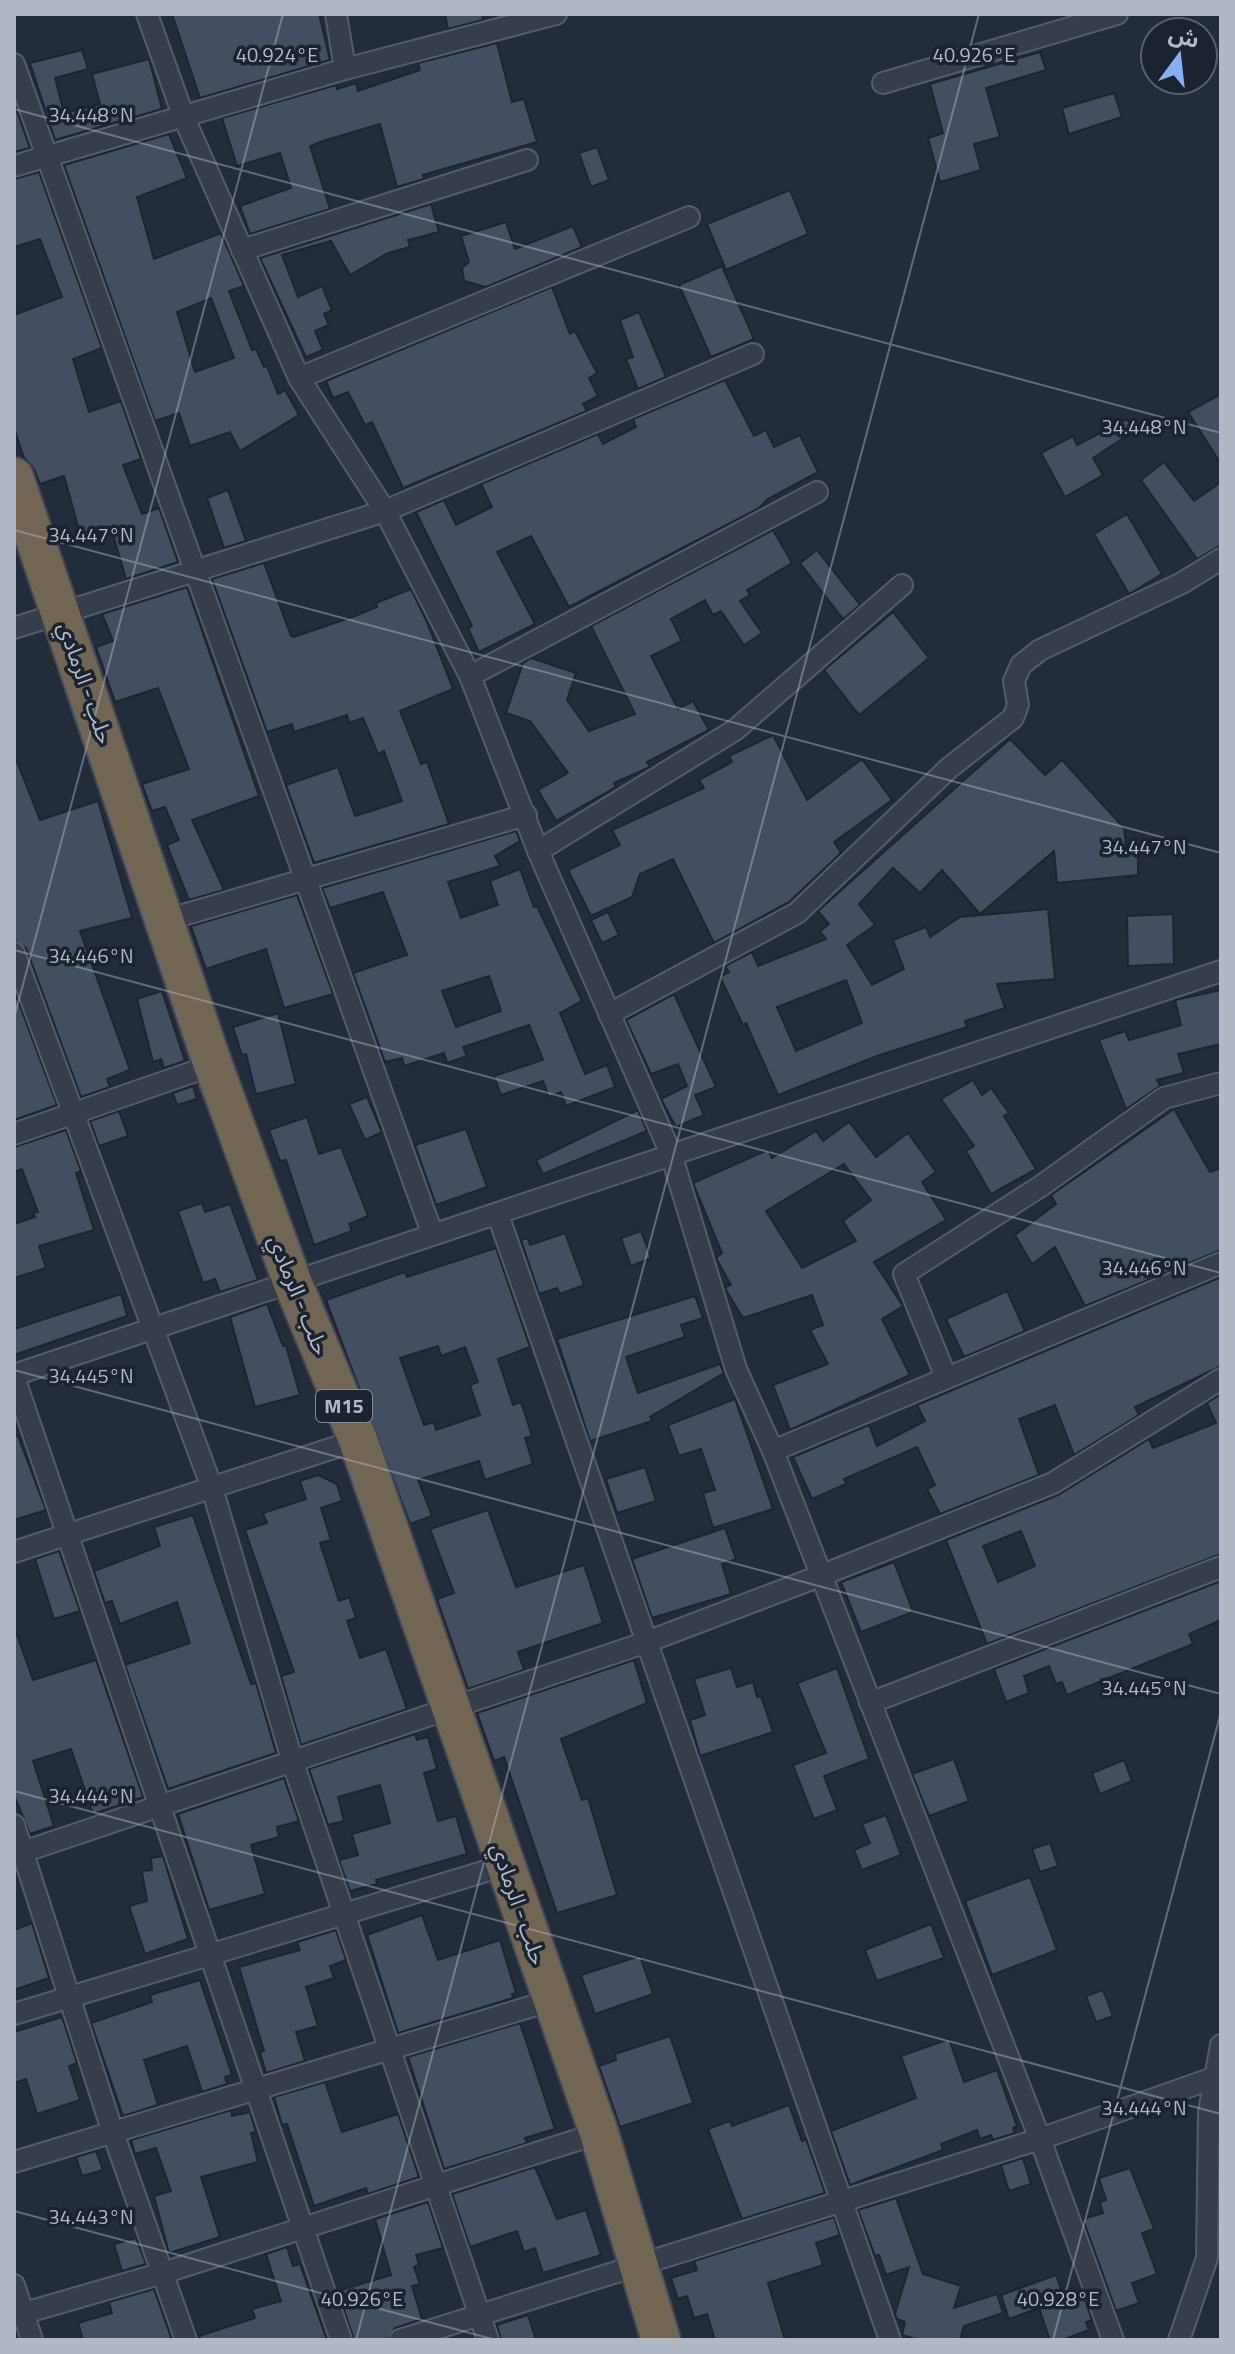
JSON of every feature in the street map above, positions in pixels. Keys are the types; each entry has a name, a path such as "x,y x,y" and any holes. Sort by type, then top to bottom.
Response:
{"highway":[{"name":"حلب - الرمادي","path":"14,477 63,614 213,1065 292,1281 358,1440 553,2000 599,2133 661,2340"}],"street":[{"path":"147,14 184,118 299,378 385,511 470,676 538,851 671,1154 736,1369 773,1451 1040,2139 1113,2340"},
{"path":"336,14 345,69"},
{"path":"14,166 345,69 556,14"},
{"path":"883,83 1117,14"},
{"path":"14,64 198,571 432,1233"},
{"path":"242,250 527,160"},
{"path":"299,378 689,217"},
{"path":"14,628 385,511 753,354"},
{"path":"470,676 817,492"},
{"path":"609,1014 797,913 949,768 1013,718 1018,705 1014,681 1021,665 1040,650 1182,583 1221,559"},
{"path":"538,851 735,730 902,585"},
{"path":"166,920 526,815"},
{"path":"14,953 212,1488 293,1763 488,2340"},
{"path":"341,2340 14,1376 432,1233 498,1215 671,1154 1221,971"},
{"path":"14,1134 213,1065"},
{"path":"946,1377 904,1274 1041,1186 1164,1098 1221,1083"},
{"path":"498,1215 644,1643 890,2340"},
{"path":"773,1451 1221,1263"},
{"path":"19,1853 644,1643 820,1576 1053,1483 1221,1379"},
{"path":"14,1552 358,1440"},
{"path":"870,1703 1221,1567"},
{"path":"14,1825 19,1853 186,2340"},
{"path":"14,2014 506,1865"},
{"path":"14,2162 553,2000"},
{"path":"1179,2340 1207,2258 1216,2077 1221,2045"},
{"path":"400,2340 1040,2139 1216,2077"},
{"path":"19,2315 163,2273 599,2133"},
{"path":"14,2285 19,2315 32,2340"}],"building":[{"path":"172,14 319,14 330,60 200,98"},
{"path":"445,14 482,14 483,20 448,29"},
{"path":"497,43 512,102 524,99 537,142 423,175 424,179 397,187 380,124 323,141 310,146 330,209 250,234 240,206 291,188 280,153 237,166 222,118 336,85 337,89 356,83 358,91 420,70 418,63"},
{"path":"82,50 88,69 55,78 64,113 100,104 92,74 149,59 162,109 55,140 30,63"},
{"path":"1040,52 1046,70 986,88 1000,137 974,144 981,170 940,182 928,138 943,133 930,84"},
{"path":"1114,93 1122,117 1069,134 1062,108"},
{"path":"14,103 30,148 14,152"},
{"path":"169,134 187,178 137,197 154,259 221,233 244,286 229,291 252,350 256,349 264,367 267,366 278,394 285,390 299,415 240,451 230,432 190,446 179,413 155,421 64,165","holes":["211,298 234,358 195,372 177,312"]},
{"path":"597,147 609,180 591,187 579,153"},
{"path":"39,172 102,348 73,359 89,412 121,401 141,459 123,465 142,514 159,508 178,562 126,579 111,528 81,537 64,476 40,484 34,469 24,458 14,428 14,315 62,297 40,239 14,247 14,179"},
{"path":"790,190 808,234 726,270 707,224"},
{"path":"431,204 439,232 408,240 410,247 388,253 350,275 331,241 282,255 298,297 322,286 332,310 324,314 329,325 315,331 323,350 306,357 260,258"},
{"path":"506,222 515,249 573,226 582,247 486,287 464,281 462,268 469,262 461,236"},
{"path":"722,266 754,339 711,357 679,285"},
{"path":"552,287 570,334 575,331 597,373 589,378 598,396 583,404 587,411 403,488 372,422 365,425 348,392 333,398 326,381"},
{"path":"639,312 666,377 638,389 626,359 633,357 620,320"},
{"path":"725,380 754,436 766,430 774,447 800,435 818,472 768,499 759,508 569,607 531,536 497,552 535,624 479,652 468,628 472,626 416,512 444,500 456,525 492,507 481,484 598,434 603,444 636,427 633,419"},
{"path":"1221,394 1221,464 1188,412"},
{"path":"1127,419 1134,431 1093,458 1103,475 1065,497 1041,453 1073,436 1077,445"},
{"path":"1164,462 1194,501 1221,482 1221,545 1197,559 1141,480"},
{"path":"228,490 246,541 224,548 207,498"},
{"path":"1127,514 1162,574 1129,594 1094,534"},
{"path":"773,530 792,563 747,590 750,595 740,601 762,633 744,645 721,611 713,615 705,600 671,619 682,641 651,656 678,709 693,701 709,730 647,762 650,767 614,783 616,787 556,821 538,790 568,773 530,721 506,713 523,663 531,658 576,673 567,700 589,731 635,714 591,626"},
{"path":"817,550 860,605 843,619 800,563"},
{"path":"264,563 291,636 294,637 377,607 376,603 411,589 453,689 400,711 421,764 427,762 449,824 314,863 286,785 338,767 355,816 402,801 384,751 378,754 363,718 349,723 347,715 294,732 292,724 267,732 212,579"},
{"path":"187,587 259,796 192,820 224,890 189,900 167,845 179,840 165,807 152,811 142,784 189,769 158,688 115,702 96,647 113,641 102,614"},
{"path":"893,612 929,658 859,715 824,670"},
{"path":"773,735 807,800 862,759 892,800 834,842 841,853 789,902 714,943 673,859 640,874 632,897 591,916 568,870 620,845 612,830 704,788 699,780 732,762 729,756"},
{"path":"1010,739 1045,775 1062,760 1124,828 1127,852 1138,850 1138,875 1057,883 1054,851 980,914 942,870 920,893 893,868 859,904 875,925 847,945 872,985 904,969 893,940 926,927 930,937 960,917 1048,909 1055,979 997,984 1005,1008 965,1021 967,1027 877,1056 778,1095 746,1023 743,1025 720,977 729,972 725,966 752,952 758,966 826,939 820,931 829,924 818,911","holes":["846,980 862,1023 796,1051 777,1007"]},
{"path":"14,754 40,820 98,801 132,918 80,931 130,1070 107,1079 110,1087 81,1097 26,948 14,940"},
{"path":"516,831 520,841 495,856 500,866 448,882 461,918 498,905 490,881 520,869 534,907 537,906 582,1001 560,1013 585,1074 607,1065 615,1087 566,1106 561,1092 549,1097 543,1081 501,1095 494,1076 543,1060 529,1025 463,1047 467,1056 447,1063 444,1053 404,1066 402,1058 385,1062 353,973 407,955 383,892 330,908 322,888","holes":["489,976 501,1011 456,1027 442,991"]},
{"path":"297,895 333,994 284,1008 266,949 206,969 191,926"},
{"path":"608,912 619,935 602,943 591,920"},
{"path":"1173,914 1174,964 1128,966 1127,916"},
{"path":"14,990 57,1105 14,1120"},
{"path":"1221,990 1221,1044 1178,1054 1184,1073 1157,1080 1160,1086 1126,1109 1099,1040 1125,1031 1129,1040 1181,1025 1175,1000"},
{"path":"162,991 185,1061 164,1068 161,1059 153,1062 137,999"},
{"path":"674,994 716,1087 695,1095 704,1115 676,1127 661,1099 687,1086 678,1064 651,1074 626,1020"},
{"path":"278,1013 296,1084 256,1094 246,1054 242,1055 233,1027"},
{"path":"973,1080 982,1095 991,1088 1009,1113 1004,1116 1036,1169 991,1194 966,1151 974,1146 941,1099"},
{"path":"193,1086 197,1099 177,1105 173,1093"},
{"path":"367,1097 382,1132 365,1140 349,1104"},
{"path":"1174,1109 1210,1172 1221,1168 1221,1250 1085,1306 1055,1247 1032,1264 1015,1235 1056,1204 1051,1195"},
{"path":"638,1110 647,1131 543,1174 536,1160"},
{"path":"119,1111 128,1136 99,1146 90,1121"},
{"path":"307,1117 319,1154 341,1147 368,1216 349,1224 352,1231 314,1245 286,1160 280,1161 269,1130"},
{"path":"849,1122 876,1157 908,1133 936,1172 922,1182 946,1220 874,1262 903,1306 882,1319 910,1375 790,1430 773,1385 828,1364 810,1330 823,1325 812,1295 743,1318 726,1290 725,1287 731,1285 716,1258 722,1253 693,1183 768,1150 772,1158 816,1131 823,1141","holes":["844,1164 871,1200 843,1221 856,1241 802,1268 766,1211"]},
{"path":"466,1129 487,1187 436,1205 415,1145"},
{"path":"66,1130 81,1171 76,1173 94,1230 39,1246 46,1268 14,1278 14,1224 35,1217 33,1213 38,1212 22,1169 14,1172 14,1147"},
{"path":"202,1203 205,1212 230,1204 258,1280 220,1292 215,1279 203,1283 178,1211"},
{"path":"641,1231 651,1258 631,1266 621,1238"},
{"path":"565,1233 584,1285 560,1294 557,1288 539,1294 521,1240 528,1238 530,1245"},
{"path":"496,1248 530,1347 498,1359 513,1405 521,1402 532,1436 525,1438 533,1464 485,1480 479,1461 418,1480 432,1516 410,1524 326,1300 405,1272 407,1277","holes":["438,1346 441,1356 465,1347 478,1382 470,1385 480,1415 436,1430 434,1422 424,1425 400,1358"]},
{"path":"1221,1277 1221,1366 1135,1407 1139,1415 1074,1455 1055,1405 1019,1419 1039,1475 940,1514 927,1489 935,1485 917,1447 844,1479 846,1484 812,1499 793,1457 869,1425 877,1446 925,1421 917,1405"},
{"path":"1007,1291 1025,1331 964,1357 946,1319"},
{"path":"121,1294 127,1316 14,1355 14,1329"},
{"path":"695,1296 703,1318 681,1325 685,1337 626,1357 638,1393 720,1364 724,1373 650,1417 652,1421 590,1441 557,1339"},
{"path":"267,1304 283,1346 286,1346 300,1395 255,1407 230,1317"},
{"path":"1221,1394 1221,1554 987,1644 946,1540 1058,1495 1149,1439 1153,1448 1216,1423 1207,1403","holes":["1021,1531 1035,1566 998,1582 983,1546"]},
{"path":"735,1399 773,1509 713,1528 703,1493 715,1490 701,1449 679,1456 668,1425"},
{"path":"14,1436 18,1436 46,1510 14,1520"},
{"path":"645,1467 656,1501 617,1513 606,1479"},
{"path":"318,1475 337,1484 342,1501 321,1508 331,1540 320,1543 339,1601 349,1597 356,1618 347,1621 360,1658 386,1649 407,1709 301,1745 281,1676 294,1672 245,1530 267,1523 263,1513 306,1499 300,1481"},
{"path":"488,1510 516,1587 584,1565 603,1623 518,1652 524,1670 468,1689 437,1599 454,1593 430,1529"},
{"path":"193,1515 251,1684 256,1683 276,1753 168,1789 125,1665 190,1643 177,1602 120,1624 112,1601 105,1603 94,1571 160,1546 154,1527"},
{"path":"725,1528 736,1559 722,1564 731,1594 652,1618 632,1559"},
{"path":"59,1551 80,1611 54,1619 35,1559"},
{"path":"894,1562 913,1612 861,1632 841,1582"},
{"path":"1221,1581 1221,1620 1189,1634 1193,1644 1067,1695 1062,1682 1056,1684 1049,1666 1024,1676 1029,1693 1006,1702 994,1669"},
{"path":"14,1635 17,1635 33,1680 96,1660 143,1797 93,1814 71,1749 33,1761 54,1826 30,1834 14,1795"},
{"path":"634,1660 647,1703 561,1739 582,1800 588,1798 617,1895 557,1913 504,1757 494,1761 477,1713"},
{"path":"731,1668 737,1687 753,1682 773,1732 700,1756 690,1720 705,1715 694,1679"},
{"path":"837,1668 869,1759 824,1776 837,1810 814,1819 793,1765 826,1753 797,1683"},
{"path":"415,1734 417,1740 428,1737 437,1769 424,1773 438,1821 456,1816 467,1854 376,1880 377,1884 350,1891 339,1860 358,1855 352,1834 390,1823 380,1785 338,1797 344,1821 328,1825 309,1769"},
{"path":"954,1759 969,1801 929,1816 912,1774"},
{"path":"1124,1760 1132,1781 1100,1794 1092,1773"},
{"path":"284,1778 299,1821 277,1827 279,1837 251,1845 265,1894 209,1910 178,1814"},
{"path":"886,1815 901,1855 862,1870 854,1850 870,1843 862,1824"},
{"path":"1050,1843 1058,1866 1040,1872 1032,1849"},
{"path":"163,1856 188,1939 145,1954 129,1906 147,1901 142,1871 152,1870 151,1858"},
{"path":"1030,1877 1057,1950 992,1975 965,1901"},
{"path":"422,1915 438,1960 500,1940 516,1993 512,1994 513,1998 398,2033 367,1935"},
{"path":"32,1923 49,1978 14,1990 14,1930"},
{"path":"931,1924 944,1958 877,1981 865,1950"},
{"path":"336,1930 346,1960 330,1966 334,1978 306,1987 318,2026 296,2032 305,2061 266,2073 260,2052 264,2051 239,1967 300,1950 297,1942"},
{"path":"640,1956 653,1994 595,2014 581,1975"},
{"path":"200,1980 232,2075 225,2077 227,2084 202,2092 187,2046 144,2060 158,2105 123,2116 91,2023 152,2002 150,1995"},
{"path":"1103,1990 1113,2016 1096,2022 1086,1996"},
{"path":"62,2017 77,2063 69,2066 80,2100 37,2114 26,2079 14,2083 14,2032"},
{"path":"520,2023 555,2129 525,2138 527,2143 444,2169 408,2057"},
{"path":"670,2036 693,2103 620,2127 599,2066 616,2060 615,2054"},
{"path":"949,2039 964,2082 997,2070 1017,2126 1013,2128 1015,2133 993,2140 991,2135 980,2139 977,2130 941,2144 943,2150 850,2185 831,2131 916,2098 901,2056"},
{"path":"325,2082 342,2132 398,2114 419,2177 368,2194 366,2188 314,2206 287,2124 282,2125 274,2097"},
{"path":"789,2105 802,2141 806,2139 825,2193 742,2219 708,2129 730,2121 732,2126"},
{"path":"231,2110 232,2116 250,2112 256,2132 251,2133 258,2162 201,2177 220,2237 169,2253 154,2196 171,2191 156,2148 135,2154 131,2140"},
{"path":"96,2151 103,2170 82,2176 76,2157"},
{"path":"1023,2158 1031,2184 1009,2191 1001,2165"},
{"path":"535,2167 557,2219 586,2210 601,2255 543,2273 535,2248 524,2252 517,2231 470,2247 452,2194"},
{"path":"1130,2168 1154,2229 1142,2233 1157,2274 1132,2283 1139,2303 1116,2311 1083,2219 1103,2213 1100,2202 1106,2200 1099,2178"},
{"path":"896,2198 923,2274 961,2286 954,2308 997,2294 1003,2313 964,2326 960,2340 919,2340 902,2335 905,2322 897,2319 895,2314 909,2267 886,2275 879,2255 875,2256 858,2210"},
{"path":"428,2202 443,2248 416,2255 419,2265 414,2267 420,2284 412,2286 422,2319 395,2328 387,2340 354,2340 338,2291 391,2275 375,2219"},
{"path":"834,2217 840,2235 816,2243 823,2265 768,2283 785,2340 715,2340 707,2314 694,2318 687,2296 678,2299 671,2278 697,2270 694,2261"},
{"path":"136,2238 146,2264 122,2271 114,2244"},
{"path":"287,2247 293,2266 300,2264 327,2340 200,2340 199,2336 255,2318 252,2309 281,2301 266,2254"},
{"path":"1056,2275 1066,2303 1084,2297 1092,2320 1086,2322 1089,2330 1062,2340 1050,2340 1039,2308 1009,2319 1001,2295"},
{"path":"154,2289 172,2340 83,2340 78,2323 112,2313 109,2302"},
{"path":"528,2315 536,2340 501,2340 497,2325"}]}
